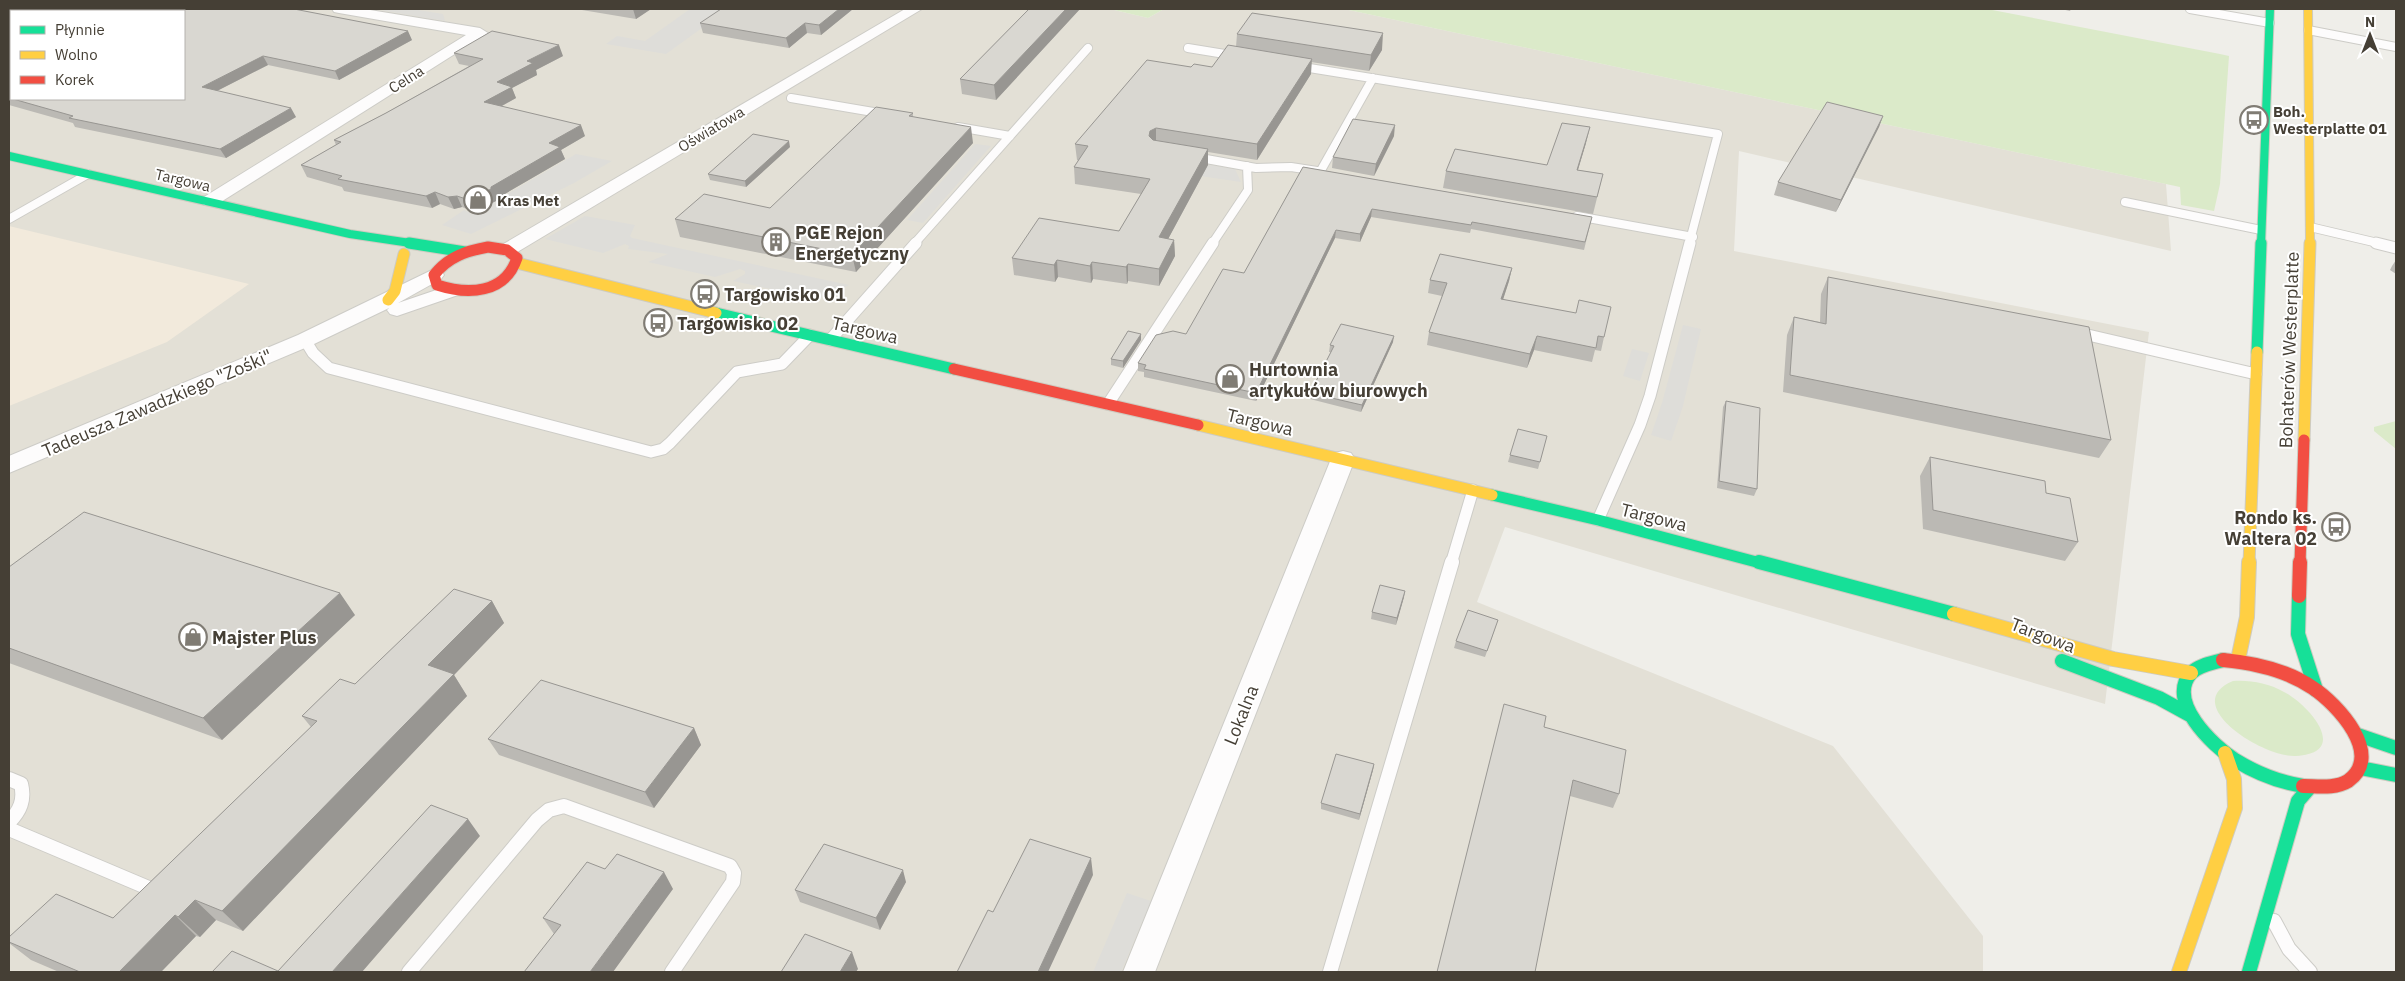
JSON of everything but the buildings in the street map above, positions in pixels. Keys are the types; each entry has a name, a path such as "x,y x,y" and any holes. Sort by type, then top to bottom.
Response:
{"main road":[{"name":"Bohaterów Westerplatte","path":"2238,660 2247,617 2270,9"},
{"name":"Bohaterów Westerplatte","path":"2308,9 2310,227 2298,634 2316,690"},
{"name":"Targowa","path":"9,156 350,234 465,252 488,247 629,293 1598,520 1881,593 2113,659 2191,673"},
{"name":"Targowa","path":"350,234 418,258"},
{"path":"465,252 448,260 434,270 437,285 451,291 468,292 487,287 515,284"},
{"path":"388,300 396,290 404,254"},
{"path":"487,287 505,279 511,274 512,256"},
{"name":"Targowa","path":"566,287 629,293"},
{"name":"Targowa","path":"1881,593 2021,645"},
{"name":"Targowa","path":"2048,656 2159,698 2190,715"},
{"path":"2238,660 2277,670 2316,690 2341,712 2358,735 2363,753 2360,768 2350,780 2332,786 2310,787 2289,784 2267,776 2225,753 2211,741 2190,715 2183,691 2185,681 2191,673 2210,662 2238,660"},
{"path":"2358,735 2396,748"},
{"path":"2179,972 2235,808 2234,779 2225,753"},
{"path":"2360,768 2396,775"},
{"path":"2249,972 2298,801 2310,787"}],"street":[{"name":"Celna","path":"210,201 480,33 339,9"},
{"name":"Oświatowa","path":"512,256 915,9"},
{"name":"Tadeusza Zawadzkiego \"Zośki\"","path":"9,465 305,340 388,300 434,270"},
{"name":"Tadeusza Zawadzkiego \"Zośki\"","path":"305,340 451,291"},
{"name":"Lokalna","path":"1139,972 1342,459"}],"lane":[{"path":"2190,9 2270,23"},
{"path":"2308,30 2396,47"},
{"path":"830,340 1088,48"},
{"path":"1188,48 1246,58"},
{"path":"1285,64 1716,132 1719,136 1648,404 1598,520"},
{"path":"1320,172 1373,78"},
{"path":"791,98 894,116"},
{"path":"867,119 874,112"},
{"path":"952,126 1010,136"},
{"path":"1183,155 1256,168 1291,166 1330,173"},
{"path":"1108,404 1248,190 1249,175 1247,166"},
{"path":"9,219 88,174"},
{"path":"2125,202 2261,230"},
{"path":"1566,214 1693,237"},
{"path":"2310,227 2396,248"},
{"path":"2060,328 2256,374"},
{"path":"305,340 313,353 329,368 651,452 663,449 670,444 737,372 782,364 810,335"},
{"path":"1330,972 1473,490"},
{"path":"9,779 21,784 24,794 21,806 9,822"},
{"path":"409,972 537,820 549,810 564,806 730,866 734,873 733,882 672,972"},
{"path":"9,829 158,892"},
{"path":"2267,905 2279,936 2292,954 2310,972"}],"shaded area":[{"path":"9,9 1110,9 1148,18 1164,9 1344,9 2166,184 2171,251 1739,151 1734,251 2149,332 2105,704 1505,527 1477,602 1833,746 1983,936 1983,972 9,972"},
{"path":"412,9 443,14 445,21 380,10"},
{"path":"690,9 728,9 666,54 606,44 617,36 645,41"},
{"path":"975,144 991,146 923,223 907,220"},
{"path":"576,154 612,161 574,183 471,234 442,225 464,210 473,214"},
{"path":"1153,156 1235,169 1241,182 1146,168"},
{"path":"585,216 635,225 630,236 632,238 849,285 818,299 733,281 745,274 745,271 740,269 715,277 648,262 668,254 628,249 629,246 625,244 603,253 545,239"},
{"path":"9,226 249,284 167,342 9,406"},
{"path":"1683,325 1701,329 1683,406 1671,441 1651,435 1662,403"},
{"path":"1632,349 1649,353 1640,381 1623,376"},
{"path":"1127,893 1151,901 1121,972 1093,972"}],"green space":[{"path":"1110,9 1164,9 1148,18"},
{"path":"1344,9 1987,9 2220,54 2229,56 2220,184 2214,211 2181,205 2180,187"},
{"path":"2396,421 2396,449 2374,431 2374,427"},
{"path":"2233,681 2266,684 2294,698 2313,717 2320,728 2323,738 2321,747 2312,753 2296,756 2282,754 2264,748 2232,728 2220,715 2215,703 2219,691"}],"traffic: fast":[{"path":"2257,352 2270,9"},
{"path":"9,156 350,234 465,252"},
{"path":"716,313 954,369"},
{"path":"1492,495 1598,520 1954,614"},
{"path":"2299,596 2298,634 2316,690"},
{"path":"2223,660 2198,668 2191,673 2184,683 2184,695 2195,721 2215,745 2235,760 2268,777 2303,786"},
{"path":"2062,661 2159,698 2190,715"},
{"path":"2358,735 2396,748"},
{"path":"2360,768 2396,775"},
{"path":"2249,972 2298,801 2310,787"}],"traffic: slow":[{"path":"2304,440 2310,227 2308,9"},
{"path":"388,300 395,291 404,254"},
{"path":"517,263 716,313"},
{"path":"2238,660 2247,617 2257,352"},
{"path":"1198,425 1492,495"},
{"path":"1954,614 2113,659 2191,673"},
{"path":"2179,972 2235,808 2234,779 2225,753"}],"traffic: jam":[{"path":"488,247 507,250 517,258 513,269 506,278 485,288 472,290 460,290 437,285 434,275 444,263 457,255 488,247"},
{"path":"954,369 1198,425"},
{"path":"2299,596 2304,440"},
{"path":"2223,660 2276,670 2312,687 2339,710 2351,726 2359,743 2361,758 2357,772 2347,781 2329,787 2303,786"}],"place":[{"name":"Boh. Westerplatte 01","path":"2254,120"},
{"name":"Kras Met","path":"478,200"},
{"name":"PGE Rejon Energetyczny","path":"776,242"},
{"name":"Targowisko 01","path":"705,294"},
{"name":"Targowisko 02","path":"658,323"},
{"name":"Hurtownia artykułów biurowych","path":"1230,379"},
{"name":"Rondo ks. Waltera 02","path":"2336,527"},
{"name":"Majster Plus","path":"193,637"}]}
